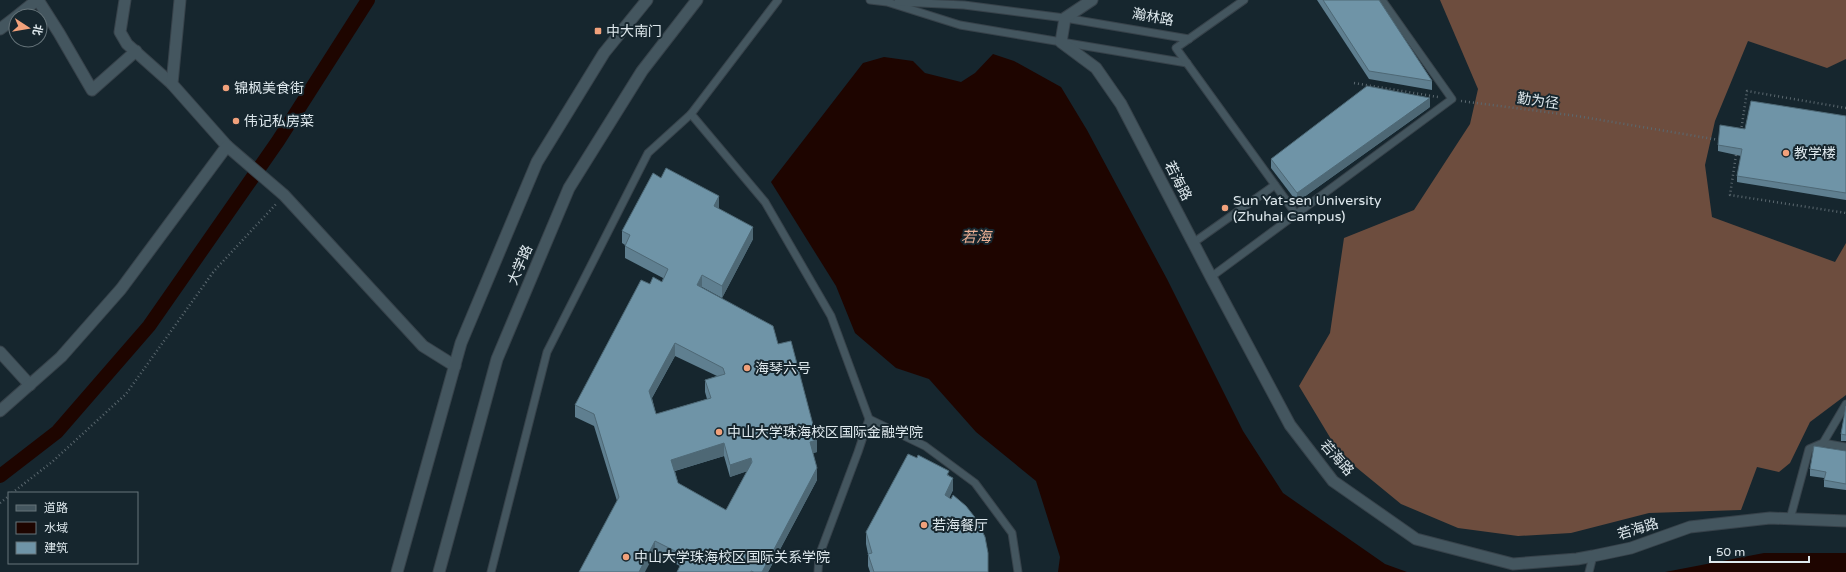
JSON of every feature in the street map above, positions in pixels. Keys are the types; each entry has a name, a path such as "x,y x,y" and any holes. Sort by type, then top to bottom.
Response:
{"street":[{"path":"28,8 38,0 92,90 136,51"},
{"path":"125,0 120,32 128,44 172,84 227,146 284,195 424,346 455,366"},
{"path":"172,84 180,0"},
{"name":"大学路","path":"397,572 461,343 537,162 604,53 647,0"},
{"name":"大学路","path":"439,572 497,358 569,188 642,71 697,0"},
{"path":"1061,42 1065,18 1092,0"},
{"path":"0,29 8,23"},
{"name":"若海路","path":"1061,42 1096,68 1121,104 1290,426 1333,481 1416,539 1513,564 1577,559 1593,556 1631,548 1690,527 1770,518 1846,521"},
{"path":"0,411 61,357 121,289 227,146"},
{"path":"0,352 30,385"}],"lane":[{"path":"491,572 547,352 648,153 691,114 778,0"},
{"path":"870,0 887,2 960,25 1187,63"},
{"path":"1244,0 1176,48 1296,214"},
{"path":"1211,278 1452,99 1382,0"},
{"name":"瀚林路","path":"887,2 964,5 1065,18 1189,39"},
{"path":"691,114 765,202 832,316 869,419 858,452 818,556 818,572"},
{"path":"1193,243 1275,185"},
{"path":"1790,519 1809,449 1822,443 1846,404"},
{"path":"869,419 925,446 975,484 1012,533 1018,572"},
{"path":"1822,443 1846,447"},
{"path":"1589,572 1593,556"}],"path":[{"name":"勤为径","path":"1354,83 1452,99 1578,116 1719,140"},
{"path":"1740,135 1747,91 1846,108"},
{"path":"1736,155 1730,195 1846,213"},
{"path":"13,492 52,462 126,394 214,271 284,195"},
{"path":"0,503 8,497"}],"shaded area":[{"path":"1440,0 1846,0 1846,59 1827,68 1748,41 1715,121 1705,165 1712,217 1835,262 1846,243 1846,395 1810,422 1790,463 1779,472 1757,467 1741,510 1649,513 1571,533 1518,536 1458,528 1401,504 1340,454 1299,386 1330,333 1344,238 1414,210 1470,124 1478,89"}],"water":[{"name":"若海","path":"993,54 1014,61 1061,87 1087,130 1167,279 1243,431 1283,493 1385,564 1407,572 1058,572 1060,557 1036,481 976,432 929,379 896,368 855,333 836,286 771,182 863,63 884,57 913,61 925,73 961,82 975,73"},
{"path":"1764,553 1846,553 1846,572 1665,572"}],"building":[{"path":"1323,0 1379,0 1432,81 1369,71"},
{"path":"1367,86 1430,98 1297,193 1271,159"},
{"name":"教学楼","path":"1751,101 1846,116 1846,193 1737,176 1742,149 1718,145 1720,125 1745,129"},
{"name":"海琴六号","path":"666,168 719,196 714,206 753,227 722,286 702,275 697,285 773,326 778,344 791,341 817,440 810,442 817,468 762,572 677,572 685,556 655,541 639,572 579,572 619,497 594,414 575,405 641,280 650,284 653,277 662,282 668,269 625,246 630,235 622,231 653,173 661,178","holes":["675,343 723,368 725,374 705,380 711,398 656,414 649,391","724,443 730,465 751,458 752,462 726,510 678,483 671,460"]},
{"path":"1846,406 1846,435 1841,434"},
{"path":"1814,446 1846,451 1846,484 1824,480 1826,472 1810,469"},
{"name":"若海餐厅","path":"908,454 917,458 918,455 949,471 947,475 953,478 945,495 951,499 953,495 966,506 977,520 985,537 988,553 988,572 874,572 868,554 872,553 866,532"}],"waterway":[{"path":"0,476 57,432 149,326 278,141 368,0"}],"place":[{"name":"中大南门","path":"598,31"},
{"name":"锦枫美食街","path":"226,88"},
{"name":"伟记私房菜","path":"236,121"},
{"name":"教学楼","path":"1786,153"},
{"name":"Sun Yat-sen University (Zhuhai Campus)","path":"1225,208"},
{"name":"海琴六号","path":"747,368"},
{"name":"中山大学珠海校区国际金融学院","path":"719,432"},
{"name":"若海餐厅","path":"924,525"},
{"name":"中山大学珠海校区国际关系学院","path":"626,557"}]}
